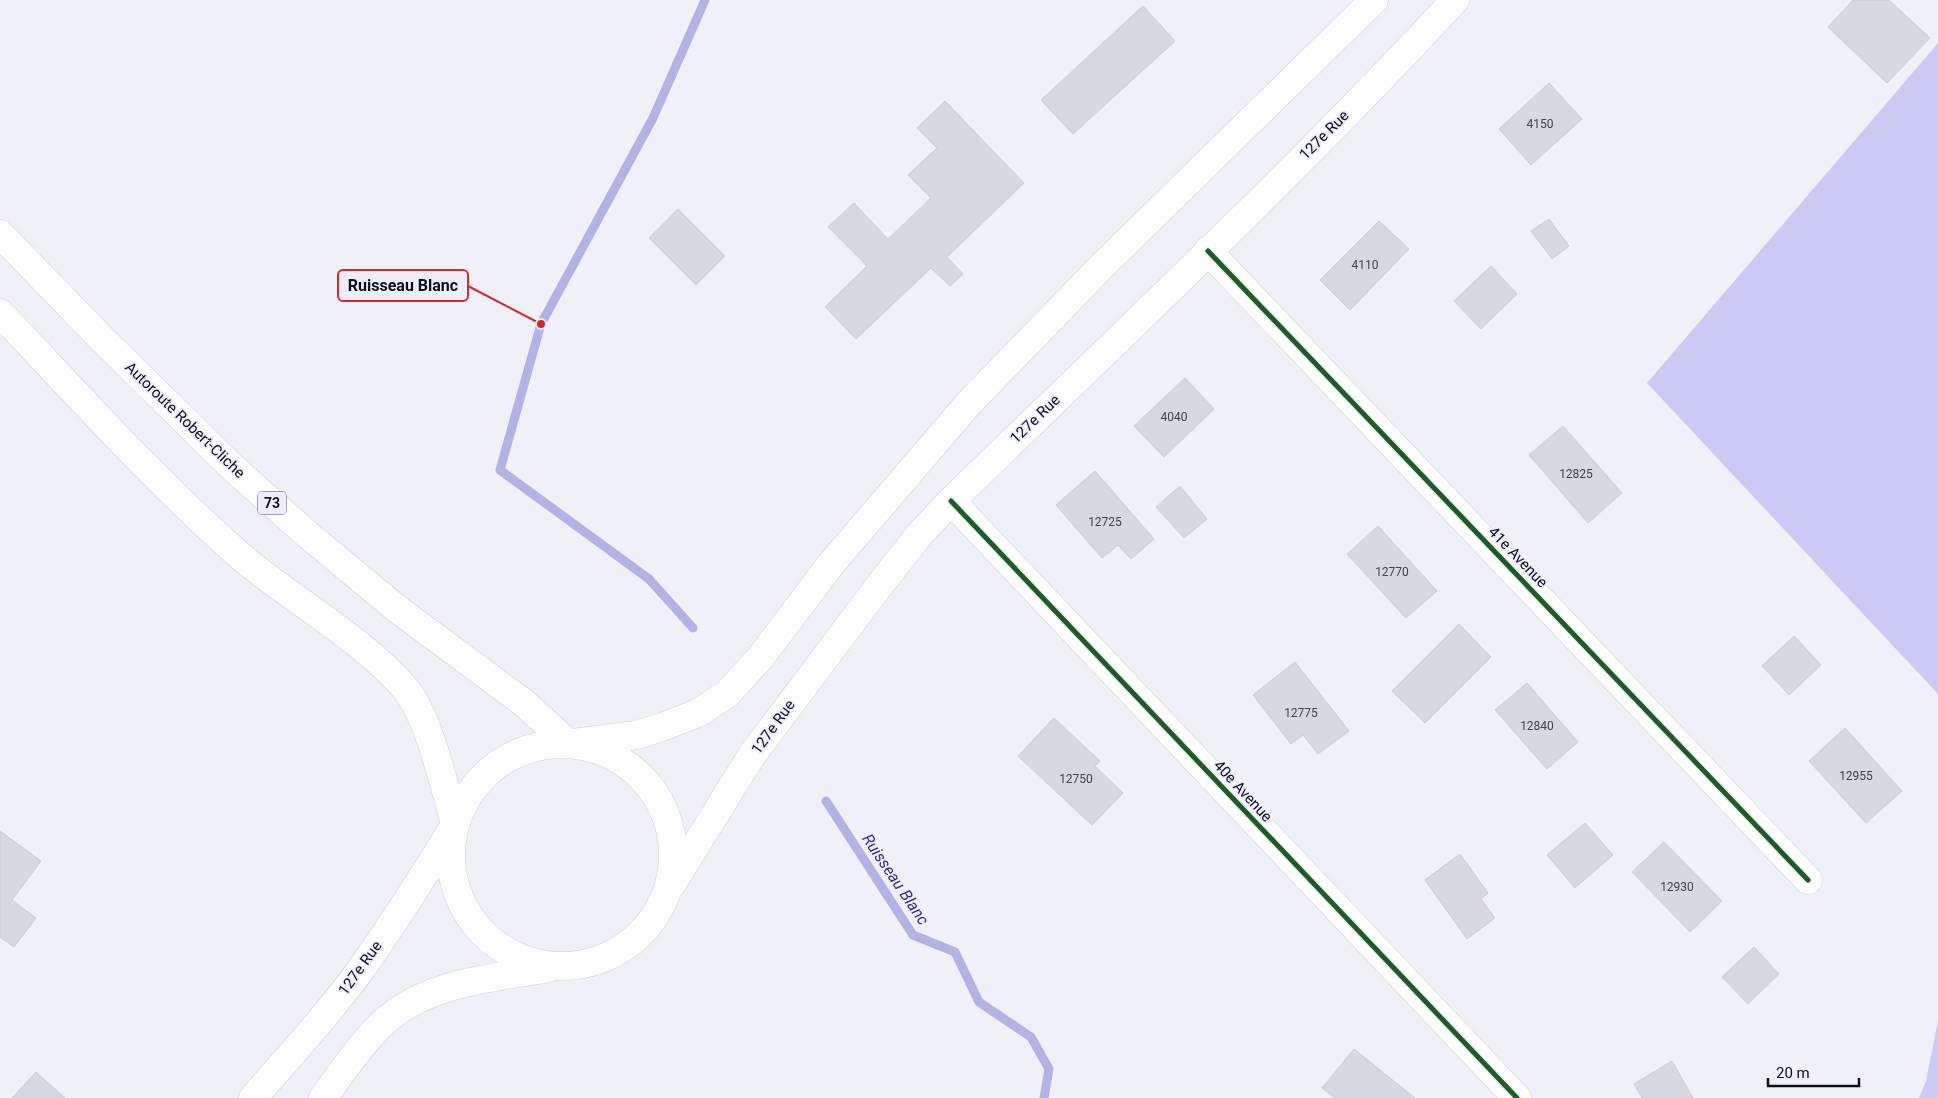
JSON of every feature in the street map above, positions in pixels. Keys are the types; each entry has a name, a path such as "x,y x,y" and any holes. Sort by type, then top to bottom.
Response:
{"main road":[{"path":"559,966 534,963 511,954 490,940 473,922 460,901 452,876 450,852 454,825 470,793 479,780 498,763 520,751 544,745 636,735 662,728 698,713 728,693 760,658 830,564 969,402 1101,267 1374,0"},
{"name":"127e Rue","path":"671,885 752,755 920,534 951,501 1208,251 1404,55 1455,0"},
{"name":"Autoroute Robert-Cliche","path":"0,234 102,339 198,433 300,528 396,608 524,703 571,743"},
{"name":"41e Avenue","path":"1208,251 1808,880"},
{"path":"0,313 173,494 239,555 361,646 391,673 410,695 423,721 454,825"},
{"name":"40e Avenue","path":"951,501 1517,1098"},
{"path":"323,1098 356,1052 384,1022 408,1005 435,992 475,982 559,966 588,963 616,953 639,937 657,915 671,885 675,852 669,820 655,791 632,767 604,751 571,743"},
{"name":"127e Rue","path":"253,1098 311,1033 356,976 416,888 454,825"}],"shaded area":[{"path":"1938,43 1938,694 1647,383"},
{"path":"1938,1021 1938,1098 1919,1098 1926,1081"}],"building":[{"path":"1853,0 1889,0 1930,38 1887,83 1828,27"},
{"path":"1143,6 1175,41 1073,134 1041,100"},
{"path":"1549,83 1582,119 1531,165 1499,129"},
{"path":"945,101 1024,183 947,257 963,274 950,286 931,268 856,339 825,307 867,266 828,227 854,203 888,239 931,198 908,175 937,148 917,128"},
{"path":"678,209 725,256 696,285 649,238"},
{"path":"1549,219 1569,246 1552,259 1531,231"},
{"path":"1379,221 1409,249 1350,310 1320,280"},
{"path":"1491,266 1517,294 1481,329 1454,301"},
{"path":"1185,378 1214,409 1164,457 1134,426"},
{"path":"1563,426 1622,493 1588,523 1529,455"},
{"path":"1095,471 1154,539 1131,559 1118,545 1102,558 1056,505"},
{"path":"1180,486 1207,519 1184,538 1156,507"},
{"path":"1378,526 1437,591 1406,618 1347,554"},
{"path":"1459,624 1491,657 1425,723 1392,691"},
{"path":"1794,636 1821,665 1789,695 1762,666"},
{"path":"1295,662 1349,731 1318,754 1303,735 1291,744 1253,695"},
{"path":"1527,683 1578,742 1547,769 1495,710"},
{"path":"1054,718 1100,761 1095,766 1123,793 1092,825 1018,756"},
{"path":"1845,728 1902,791 1866,823 1809,761"},
{"path":"1585,823 1613,855 1575,888 1547,855"},
{"path":"0,831 41,861 12,900 36,918 14,947 0,937"},
{"path":"1664,842 1722,901 1690,932 1632,872"},
{"path":"1460,854 1488,893 1481,899 1495,918 1467,939 1425,880"},
{"path":"1754,947 1779,974 1748,1004 1722,977"},
{"path":"1354,1049 1415,1098 1335,1098 1322,1088"},
{"path":"1672,1061 1693,1098 1642,1098 1634,1084"},
{"path":"36,1072 65,1098 12,1098"}],"waterway":[{"name":"Ruisseau Blanc","path":"693,628 649,579 500,470 541,324 653,118 705,0"},
{"name":"Ruisseau Blanc","path":"826,801 913,935 955,952 979,1002 1031,1037 1049,1069 1044,1098"}],"cycle path":[{"path":"1208,251 1808,880"},
{"path":"951,501 1517,1098"}],"place":[{"name":"Ruisseau Blanc","path":"541,324"}]}
